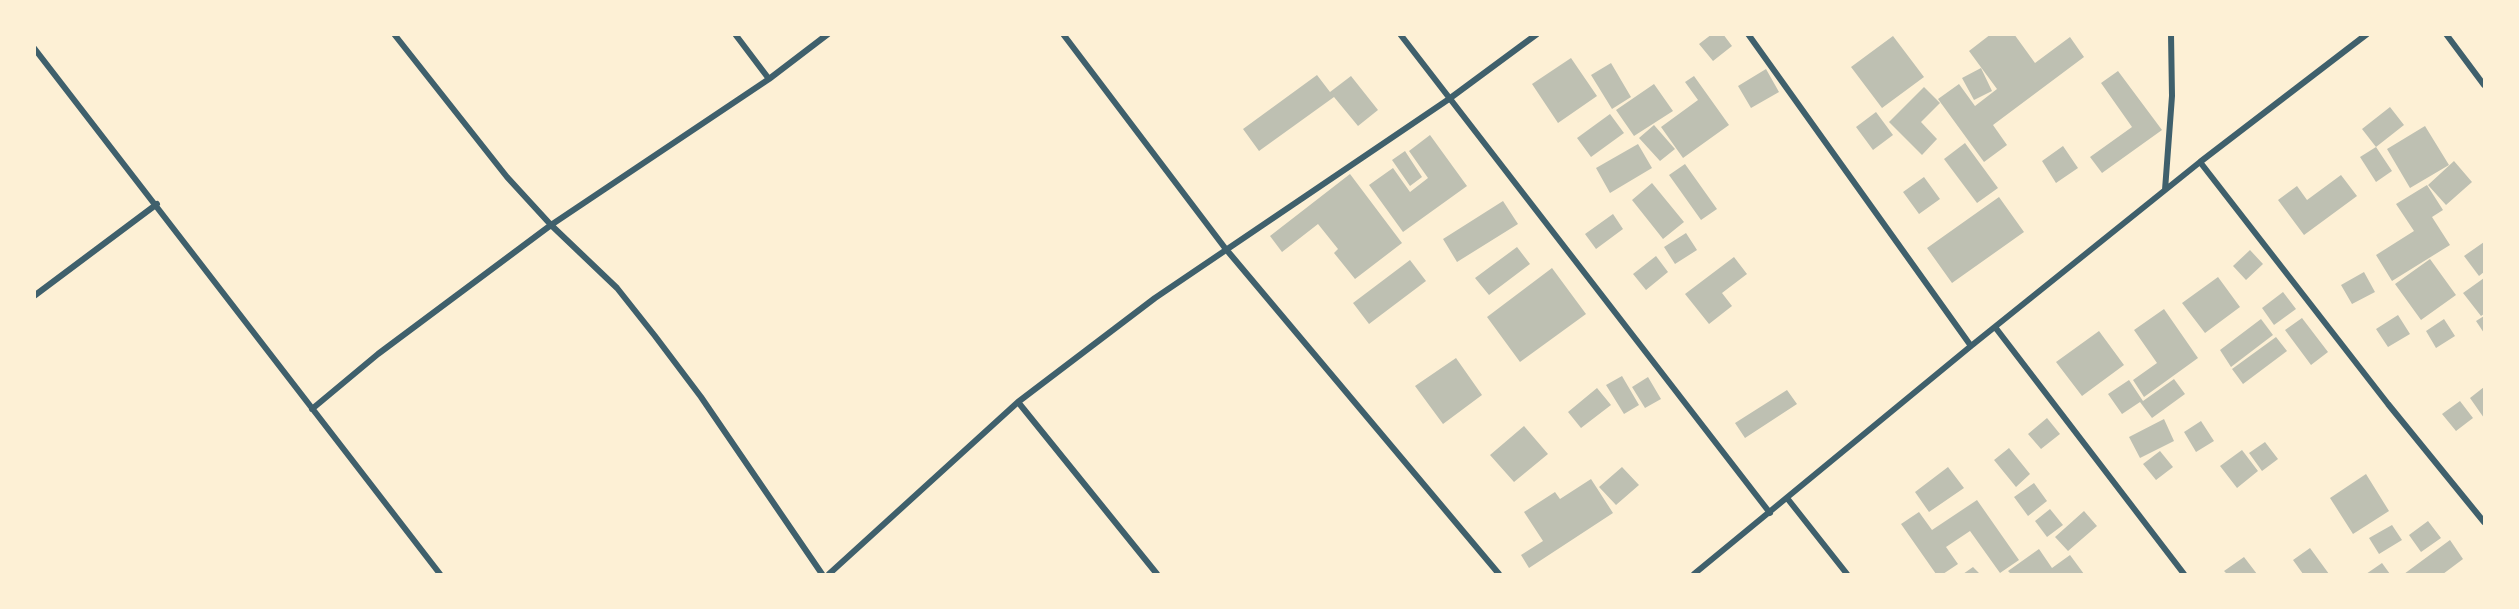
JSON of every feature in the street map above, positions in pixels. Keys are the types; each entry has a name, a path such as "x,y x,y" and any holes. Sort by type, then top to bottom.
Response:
{"street":[{"path":"394,34 507,177 551,225 616,288 655,336 701,397 822,574"},
{"path":"735,34 769,79"},
{"path":"312,409 386,347 551,225 769,79 828,34"},
{"path":"1063,34 1225,248 1499,574"},
{"path":"1400,34 1770,513"},
{"path":"829,574 1018,402 1225,248 1449,99 1537,34"},
{"path":"1748,34 1971,346"},
{"path":"2165,190 2172,96 2171,34"},
{"path":"1694,574 2165,190 2367,34"},
{"path":"2445,34 2484,85"},
{"path":"34,48 157,204 440,574"},
{"path":"2200,162 2388,404 2484,522"},
{"path":"34,296 157,204"},
{"path":"1995,327 2184,574"},
{"path":"1018,402 1157,574"},
{"path":"1787,498 1847,574"}],"building":[{"path":"1712,34 1723,34 1732,46 1713,61 1699,44"},
{"path":"1991,34 2014,34 2035,63 2070,37 2084,57 1993,125 2007,145 1984,162 1938,99 1959,84 1975,106 1997,89 1969,51"},
{"path":"1893,36 1924,77 1882,108 1851,67"},
{"path":"1571,58 1597,96 1558,123 1532,84"},
{"path":"1611,63 1631,97 1612,109 1591,75"},
{"path":"1981,68 1992,91 1974,100 1962,78"},
{"path":"1766,69 1779,92 1751,108 1738,86"},
{"path":"2118,71 2162,130 2102,173 2090,157 2132,127 2101,83"},
{"path":"1317,75 1330,92 1351,76 1378,110 1358,126 1334,97 1259,151 1243,129"},
{"path":"1694,76 1729,125 1683,158 1661,127 1698,100 1685,82"},
{"path":"1654,84 1673,111 1634,136 1616,110"},
{"path":"1924,87 1940,103 1921,122 1937,139 1922,155 1889,122"},
{"path":"2390,107 2404,125 2376,147 2362,129"},
{"path":"1876,112 1893,135 1873,150 1856,127"},
{"path":"1610,114 1624,133 1591,157 1577,138"},
{"path":"1654,125 1675,149 1660,161 1639,138"},
{"path":"2425,126 2449,165 2410,188 2387,149"},
{"path":"1430,135 1467,186 1403,232 1369,185 1393,168 1410,192 1428,178 1409,151"},
{"path":"1965,143 1998,188 1977,203 1944,159"},
{"path":"1638,144 1652,168 1610,193 1596,168"},
{"path":"2063,146 2078,168 2056,183 2042,161"},
{"path":"2376,147 2392,171 2376,182 2360,157"},
{"path":"1405,151 1422,177 1410,186 1392,160"},
{"path":"2454,161 2472,182 2446,205 2428,185"},
{"path":"1685,164 1717,209 1701,220 1669,175"},
{"path":"1350,174 1402,243 1355,279 1334,253 1338,249 1318,224 1282,252 1270,236"},
{"path":"2341,175 2357,196 2304,235 2278,200 2297,186 2307,200"},
{"path":"1924,177 1940,199 1919,214 1903,192"},
{"path":"1652,183 1684,222 1663,239 1632,200"},
{"path":"2427,185 2443,210 2432,217 2450,245 2392,281 2376,255 2414,231 2396,204"},
{"path":"1999,197 2024,232 1952,283 1927,248"},
{"path":"1503,201 1518,224 1457,262 1443,239"},
{"path":"1613,214 1623,229 1596,249 1585,234"},
{"path":"1686,233 1697,250 1675,264 1664,247"},
{"path":"2484,242 2484,272 2479,276 2464,256"},
{"path":"1517,247 1530,264 1489,295 1475,278"},
{"path":"2250,250 2263,264 2246,280 2233,266"},
{"path":"1656,256 1668,272 1646,290 1633,274"},
{"path":"1734,257 1747,274 1722,293 1732,306 1709,324 1685,294"},
{"path":"2430,259 2456,295 2421,320 2395,284"},
{"path":"1410,260 1426,281 1369,324 1353,303"},
{"path":"1552,268 1586,314 1520,362 1487,317"},
{"path":"2364,272 2375,292 2352,304 2341,285"},
{"path":"2218,277 2240,307 2205,333 2182,303"},
{"path":"2484,278 2484,314 2481,316 2463,293"},
{"path":"2283,292 2296,309 2274,325 2262,308"},
{"path":"2164,309 2198,358 2144,397 2133,380 2157,363 2134,330"},
{"path":"2398,315 2410,334 2388,347 2376,329"},
{"path":"2484,316 2484,333 2476,321"},
{"path":"2302,318 2328,352 2311,365 2285,330"},
{"path":"2261,319 2273,335 2231,367 2220,350"},
{"path":"2444,319 2455,336 2436,348 2426,331"},
{"path":"2099,331 2124,365 2082,396 2056,362"},
{"path":"2276,337 2287,351 2243,384 2232,369"},
{"path":"1456,358 1482,395 1443,424 1415,386"},
{"path":"1622,376 1639,405 1624,414 1606,385"},
{"path":"1648,377 1661,399 1645,408 1632,387"},
{"path":"2174,379 2185,394 2152,418 2140,402 2122,414 2108,394 2129,380 2143,401"},
{"path":"2484,387 2484,418 2470,398"},
{"path":"1597,388 1611,405 1581,428 1568,412"},
{"path":"1787,390 1797,404 1745,438 1735,423"},
{"path":"2460,401 2473,418 2456,431 2442,414"},
{"path":"2047,418 2060,434 2041,449 2028,434"},
{"path":"2164,419 2174,441 2140,458 2129,437"},
{"path":"2201,421 2214,441 2196,452 2184,432"},
{"path":"1524,426 1548,454 1514,482 1490,455"},
{"path":"2265,442 2278,459 2262,471 2249,453"},
{"path":"2009,448 2030,474 2016,487 1994,460"},
{"path":"2242,450 2258,471 2237,488 2220,466"},
{"path":"2160,451 2173,467 2156,480 2143,464"},
{"path":"1622,467 1639,485 1616,505 1599,487"},
{"path":"1948,467 1964,488 1929,512 1915,492"},
{"path":"2366,474 2389,511 2353,534 2330,498"},
{"path":"1591,479 1613,513 1529,568 1521,555 1543,541 1524,512 1555,492 1560,499"},
{"path":"2034,483 2047,501 2028,516 2014,497"},
{"path":"1977,500 2019,560 2000,573 1970,531 1946,547 1958,564 1943,574 1936,574 1901,524 1919,512 1932,530"},
{"path":"2050,509 2063,525 2047,537 2035,521"},
{"path":"2084,511 2097,526 2068,551 2055,537"},
{"path":"2428,521 2441,538 2421,552 2409,535"},
{"path":"2392,525 2402,540 2379,554 2369,538"},
{"path":"2450,540 2463,559 2443,574 2404,574"},
{"path":"2310,548 2329,574 2303,574 2293,560"},
{"path":"2039,549 2052,568 2070,555 2084,574 2011,574 2008,571"},
{"path":"2244,557 2257,574 2227,574 2224,571"},
{"path":"2382,563 2390,574 2366,574"},
{"path":"1973,567 1980,574 1963,574"}]}
